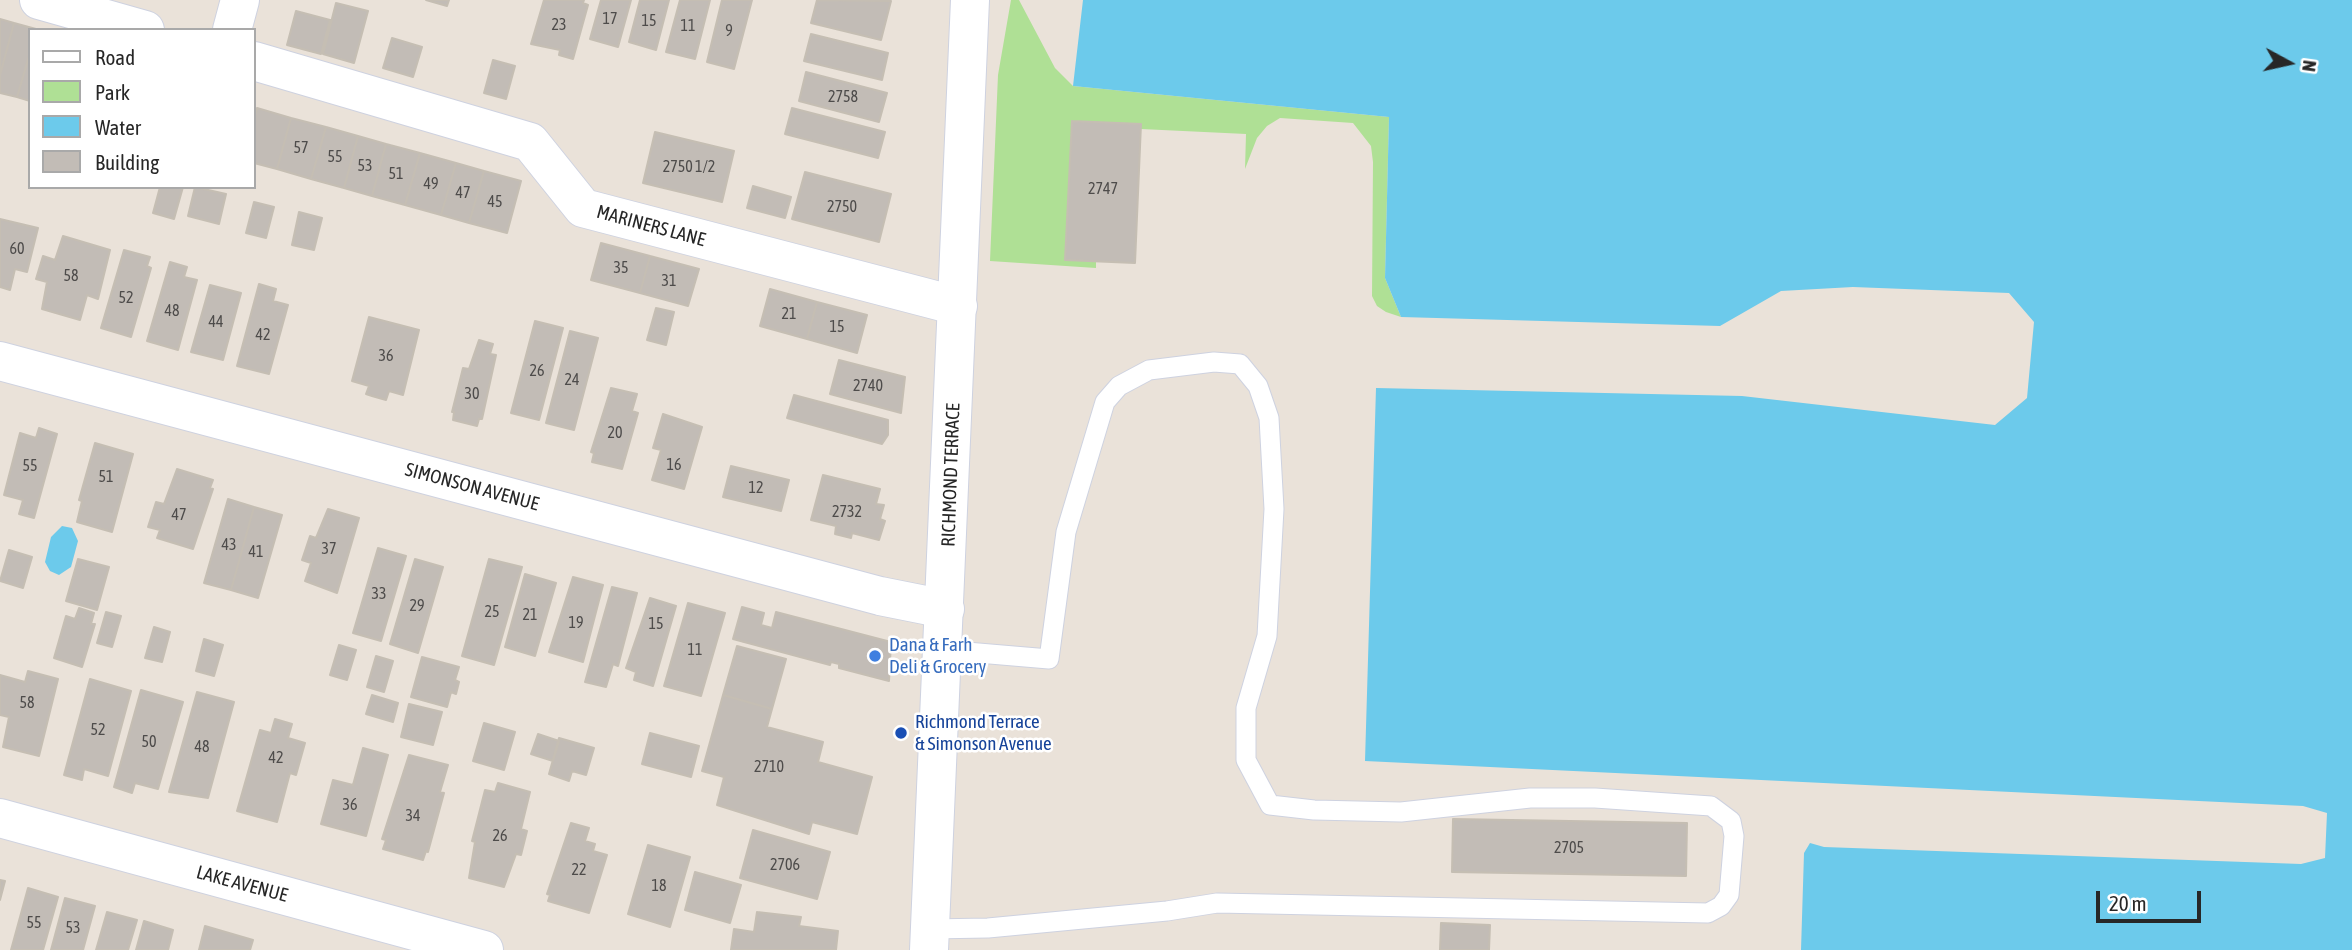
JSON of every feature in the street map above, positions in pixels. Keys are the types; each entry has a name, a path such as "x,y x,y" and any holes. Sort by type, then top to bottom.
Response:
{"street":[{"path":"39,0 138,28"},
{"path":"233,28 240,0"},
{"name":"RICHMOND TERRACE","path":"930,939 970,0"},
{"name":"MARINERS LANE","path":"256,62 530,142 583,208 958,306"},
{"name":"SIMONSON AVENUE","path":"0,361 880,596 945,609"},
{"name":"LAKE AVENUE","path":"0,818 484,950"}],"lane":[{"path":"930,939 988,929 1167,911 1217,903 1708,913 1721,906 1729,895 1734,836 1731,821 1711,806 1595,797 1530,798 1401,812 1314,810 1270,805 1246,760 1246,708 1267,636 1273,509 1269,418 1258,386 1240,364 1214,362 1149,370 1119,386 1105,402 1066,532 1049,659 943,650"}],"green space":[{"path":"1011,0 1019,0 1055,68 1073,86 1389,117 1385,278 1401,317 1377,306 1372,296 1373,162 1371,146 1353,123 1280,118 1267,126 1257,138 1245,169 1246,134 1141,129 1141,124 1072,121 1065,259 1096,261 1096,268 990,261 998,75"}],"water":[{"path":"1083,0 2352,0 2352,950 1801,950 1804,853 1810,843 1824,847 2301,864 2325,858 2327,813 2303,806 1365,761 1376,388 1742,396 1995,425 2027,398 2034,322 2009,293 1853,287 1781,291 1720,326 1401,317 1385,278 1389,117 1073,86"},
{"path":"62,526 72,528 78,541 71,567 59,575 50,571 45,562 51,537"}],"building":[{"path":"426,0 449,0 447,6"},
{"path":"544,0 584,0 583,3 588,5 573,59 559,55 560,50 531,44"},
{"path":"601,0 631,0 618,47 590,39"},
{"path":"640,0 669,0 656,50 629,42"},
{"path":"680,0 710,0 695,59 666,52"},
{"path":"722,0 752,0 734,69 707,62"},
{"path":"817,0 891,1 881,40 811,23"},
{"path":"336,3 368,11 354,63 323,54"},
{"path":"296,11 330,20 321,54 287,45"},
{"path":"0,19 14,23 0,75"},
{"path":"14,23 32,28 28,28 28,60 17,97 0,93 0,75"},
{"path":"811,34 888,53 882,80 804,61"},
{"path":"392,38 422,47 413,77 383,68"},
{"path":"28,60 28,100 17,97"},
{"path":"493,60 515,66 506,99 484,93"},
{"path":"806,72 887,93 879,122 799,101"},
{"path":"257,108 291,118 277,169 256,164"},
{"path":"792,108 885,132 878,158 785,134"},
{"path":"291,118 326,127 311,179 277,169"},
{"path":"1072,121 1141,124 1135,263 1065,260"},
{"path":"326,127 358,136 344,188 311,179"},
{"path":"655,132 734,151 722,202 643,183"},
{"path":"358,136 386,144 372,196 344,188"},
{"path":"386,144 420,153 405,205 372,196"},
{"path":"420,153 456,163 441,215 405,205"},
{"path":"456,163 484,171 469,223 441,215"},
{"path":"484,171 521,181 507,233 469,223"},
{"path":"805,172 891,194 879,242 792,219"},
{"path":"753,186 791,197 785,218 747,208"},
{"path":"159,189 182,189 174,219 153,213"},
{"path":"195,189 226,194 219,224 188,216"},
{"path":"254,202 274,207 266,238 246,233"},
{"path":"299,212 322,218 314,250 292,245"},
{"path":"0,219 38,228 27,272 15,269 10,290 0,287"},
{"path":"63,236 110,250 98,299 87,295 80,320 42,309 47,282 36,279 43,256 55,260"},
{"path":"601,243 650,256 640,293 591,280"},
{"path":"124,250 150,257 147,266 151,268 131,337 101,328"},
{"path":"650,256 699,269 688,306 640,293"},
{"path":"170,262 187,267 184,277 197,280 178,350 147,341"},
{"path":"259,284 276,289 273,301 288,305 269,374 237,366"},
{"path":"210,285 241,293 223,360 191,352"},
{"path":"770,289 817,302 807,339 760,326"},
{"path":"817,302 867,315 857,353 807,339"},
{"path":"656,308 674,312 666,345 647,340"},
{"path":"369,317 419,330 403,395 389,391 386,400 366,394 369,386 352,381"},
{"path":"535,321 563,328 539,420 511,413"},
{"path":"570,331 598,338 574,430 546,423"},
{"path":"479,340 493,344 490,354 496,355 482,419 479,419 477,426 453,420 452,412 463,368 469,369"},
{"path":"839,360 905,377 901,413 830,394"},
{"path":"611,388 637,394 632,411 638,413 622,469 592,462 594,453 591,452"},
{"path":"794,395 888,420 888,435 882,444 787,418"},
{"path":"663,414 702,427 684,489 652,480 661,450 653,448"},
{"path":"39,428 57,434 34,518 19,514 23,500 4,495 20,433 36,438"},
{"path":"95,443 133,454 112,532 77,522 82,501 79,500"},
{"path":"731,466 789,480 781,511 723,497"},
{"path":"177,469 213,480 210,488 213,489 193,549 157,538 160,530 148,527 156,502 164,504"},
{"path":"823,475 880,489 876,504 884,505 880,519 885,521 879,540 852,533 851,538 835,534 836,526 811,520"},
{"path":"228,499 254,507 231,590 204,583"},
{"path":"254,507 282,515 258,598 231,590"},
{"path":"328,509 359,518 337,593 305,581 311,563 302,560 310,536 316,538"},
{"path":"378,548 406,556 381,641 353,633"},
{"path":"9,550 32,557 23,588 0,581"},
{"path":"78,559 109,567 97,610 66,601"},
{"path":"415,559 443,567 418,653 390,644"},
{"path":"489,559 522,567 494,665 462,656"},
{"path":"525,574 556,583 535,656 505,647"},
{"path":"573,577 603,585 583,662 549,652"},
{"path":"612,587 637,593 618,666 613,664 606,687 585,682"},
{"path":"650,598 676,606 653,686 634,680 636,672 626,668"},
{"path":"688,603 725,613 701,696 664,686"},
{"path":"742,607 764,613 761,625 772,628 776,612 891,642 889,681 839,668 839,664 831,662 830,665 733,639"},
{"path":"79,608 94,613 91,624 95,624 82,667 54,658 66,616 75,619"},
{"path":"106,612 121,616 112,647 97,643"},
{"path":"154,627 170,632 162,662 145,658"},
{"path":"204,639 223,645 214,676 196,671"},
{"path":"339,645 356,650 347,680 330,675"},
{"path":"737,646 786,659 772,709 723,695"},
{"path":"376,656 393,661 384,692 367,687"},
{"path":"422,657 459,667 455,680 459,682 456,694 451,692 447,707 411,697"},
{"path":"28,671 58,679 39,756 3,747 9,717 0,715 0,675 25,682"},
{"path":"90,679 131,691 108,776 84,769 82,780 64,775"},
{"path":"141,690 183,702 158,789 135,783 132,793 114,787"},
{"path":"197,692 234,702 208,798 169,792"},
{"path":"372,695 398,703 393,722 366,714"},
{"path":"723,695 772,709 767,727 823,742 818,762 872,777 857,834 812,822 809,834 717,805 724,777 702,771"},
{"path":"409,704 442,712 433,745 401,737"},
{"path":"275,719 292,724 288,738 305,743 296,775 290,773 277,822 237,811 260,730 271,733"},
{"path":"484,723 515,732 504,770 473,761"},
{"path":"650,733 699,746 691,777 642,764"},
{"path":"538,734 559,741 553,761 531,754"},
{"path":"559,738 594,748 586,775 572,771 569,781 549,774"},
{"path":"363,748 388,755 366,836 321,824 333,780 353,785"},
{"path":"409,755 448,765 440,792 444,793 428,852 426,851 423,860 383,849 386,840 382,839"},
{"path":"498,783 530,792 521,829 527,831 521,855 516,854 504,887 469,878 475,842 472,841 485,790 495,792"},
{"path":"1453,819 1687,823 1686,876 1452,872"},
{"path":"571,823 589,828 585,841 595,844 593,851 607,855 589,913 548,901 550,895 547,894"},
{"path":"753,830 830,852 817,899 740,878"},
{"path":"648,845 690,857 670,927 628,914"},
{"path":"695,872 741,885 730,923 685,910"},
{"path":"0,880 5,881 0,900"},
{"path":"28,888 58,897 43,950 11,950"},
{"path":"65,898 95,906 83,950 51,950"},
{"path":"107,912 137,920 128,950 96,950"},
{"path":"757,912 801,917 799,926 838,931 836,950 731,950 734,929 754,932"},
{"path":"144,921 173,930 168,950 136,950"},
{"path":"1441,923 1490,925 1489,950 1440,950"},
{"path":"205,926 253,940 250,950 199,950"}],"place":[{"name":"Dana & Farh Deli & Grocery","path":"875,656"},
{"name":"Richmond Terrace & Simonson Avenue","path":"901,733"}]}
